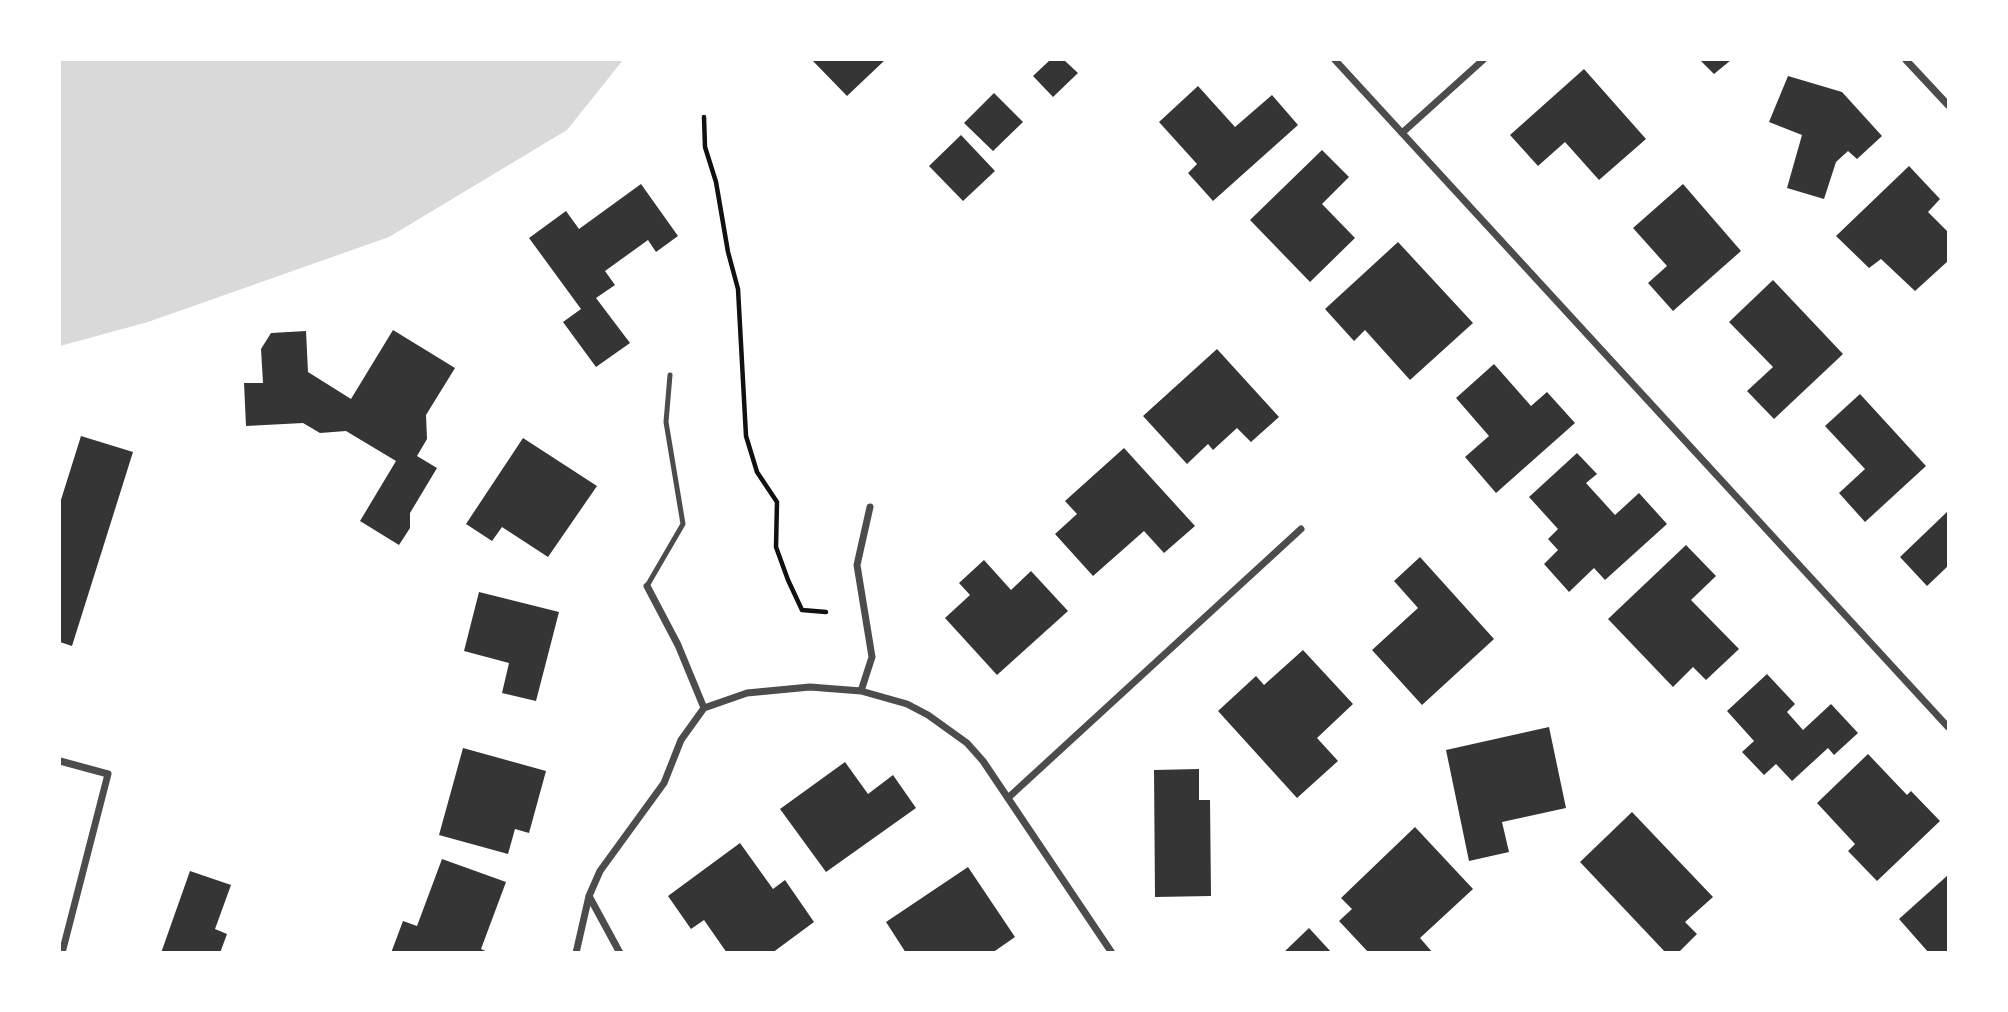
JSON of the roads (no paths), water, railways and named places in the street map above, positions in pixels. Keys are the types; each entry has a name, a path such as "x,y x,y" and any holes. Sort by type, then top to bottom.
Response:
{"street":[{"path":"1335,60 1948,727"},
{"path":"1402,133 1483,60"},
{"path":"1906,60 1948,105"},
{"path":"861,691 873,657 857,565 870,507"},
{"path":"1009,797 1301,529"},
{"path":"647,586 678,645 704,708"},
{"path":"576,953 589,896 600,871 664,783 681,740 704,708 747,693 810,687 861,691 907,704 948,728 983,761 1112,953"},
{"path":"60,761 108,774 61,953"},
{"path":"589,896 620,953"}],"lane":[{"path":"647,586 683,524 666,422 670,375"}]}
